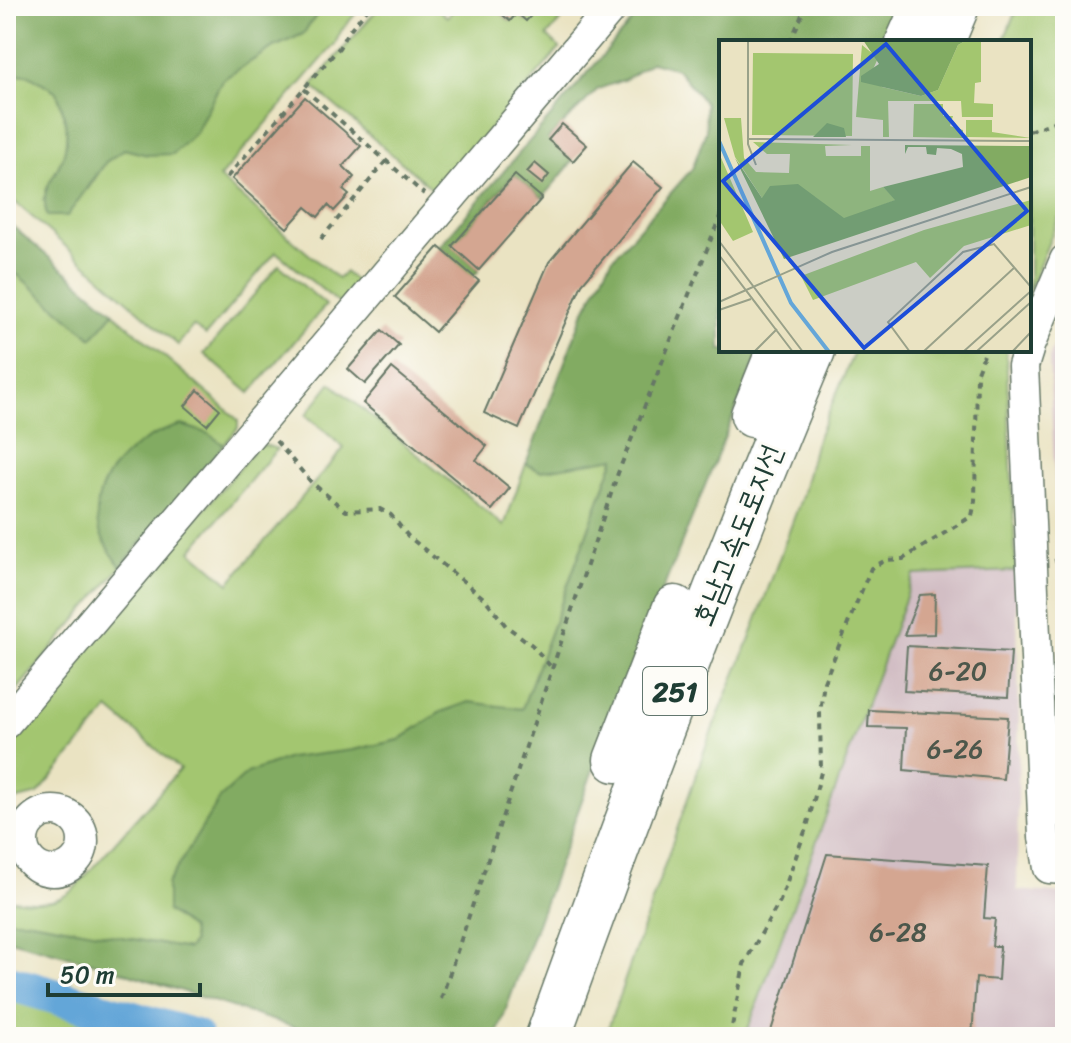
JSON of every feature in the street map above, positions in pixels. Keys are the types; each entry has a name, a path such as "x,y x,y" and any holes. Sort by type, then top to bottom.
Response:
{"highway":[{"path":"909,40 924,6"},
{"path":"943,40 957,6"},
{"name":"호남고속도로지선","path":"528,1035 641,693 778,352"},
{"name":"호남고속도로지선","path":"528,1035 642,775 747,506 812,352"}],"street":[{"path":"6,723 441,209 605,9"},
{"path":"1031,341 1065,260"},
{"path":"1027,352 1023,366 1044,837 1049,868 1065,869"},
{"path":"44,813 29,824 23,842 29,859 44,870"},
{"path":"6,823 44,813 64,813 79,827 82,847 72,865 63,870 6,864"}],"path":[{"path":"227,177 339,48 347,33 370,6"},
{"path":"791,40 806,6"},
{"path":"304,89 441,209"},
{"path":"1031,130 1059,120 1065,109"},
{"path":"321,239 387,161"},
{"path":"441,999 618,473 719,219"},
{"path":"730,1037 744,964 780,901 805,833 821,772 820,712 824,682 871,568 886,560 903,559 972,516 975,501 977,372 985,352"},
{"path":"259,424 311,482 346,511 380,509 391,515 408,536 486,600 506,626 532,645 552,668"}],"shaded area":[{"path":"1065,309 1065,489 1055,490 1049,359"},
{"path":"1016,571 1019,712 1017,890 1065,894 1065,1037 746,1037 914,575"}],"green space":[{"path":"6,6 323,6 303,34 272,48 222,80 196,132 173,154 148,155 124,149 106,162 67,216 47,216 45,196 65,149 65,120 57,92 29,75 6,73"},
{"path":"323,6 362,6 341,31 335,44 219,178 338,279 345,272 359,284 341,305 276,252 206,335 193,326 178,345 6,194 6,73 29,75 57,92 67,127 65,152 43,200 88,189 106,162 124,149 148,155 196,132 222,80 272,48 303,34"},
{"path":"380,6 435,6 447,17 457,6 493,6 510,21 517,13 526,21 537,9 542,14 549,6 573,6 547,36 560,48 436,192 312,86"},
{"path":"645,6 903,6 889,40 719,40 719,352 759,352 622,690 496,1037 324,1037 108,967 6,939 6,920 25,920 188,949 193,943 191,929 167,911 167,884 221,797 247,773 289,758 353,750 399,740 441,712 469,702 522,709 615,458 540,471 526,464 583,314 612,259 692,169 706,131 705,103 677,69 652,62 626,79 598,89 548,139 573,161 542,198 514,175 453,246 479,270 473,277 439,247"},
{"path":"1018,6 1065,6 1065,202 1031,286 1031,40 1004,40"},
{"path":"6,221 234,416 238,428 6,703"},
{"path":"6,221 114,312 92,338 6,265"},
{"path":"279,265 326,305 250,393 204,354"},
{"path":"854,352 1006,352 1016,571 914,575 745,1037 605,1037 708,740 749,641 802,496 815,444"},
{"path":"331,383 504,526 526,464 540,471 615,457 522,709 469,703 441,712 399,740 353,750 167,911 191,929 193,943 188,949 25,920 6,920 6,899 50,901 73,890 180,769 109,709 38,794 6,802 6,743 257,447 265,445 277,449 191,551 229,583 344,448 306,415"},
{"path":"182,425 209,434 224,445 121,567 99,530 98,500 104,484 123,457 137,446"},
{"path":"6,999 149,1037 6,1037"}],"building":[{"path":"492,6 549,6 542,14 537,9 526,21 517,13 510,21"},
{"path":"305,97 361,146 343,166 354,177 343,190 349,195 334,211 328,205 318,217 306,207 287,228 232,179"},
{"path":"562,124 587,145 573,161 548,140"},
{"path":"633,162 663,187 582,284 519,429 484,413 549,262"},
{"path":"535,163 549,175 542,184 527,172"},
{"path":"515,175 542,198 479,270 452,246"},
{"path":"439,247 479,281 435,332 395,297"},
{"path":"382,330 399,345 365,384 348,369"},
{"path":"392,368 487,446 476,460 510,488 492,510 363,403"},
{"path":"198,390 220,409 207,425 185,406"},
{"path":"935,594 934,634 904,635 920,595"},
{"path":"907,646 1011,652 1008,697 904,691"},
{"path":"869,710 1008,717 1003,779 904,770 906,728 868,727"},
{"path":"827,854 988,866 984,918 995,919 992,946 1000,946 998,980 976,978 972,1037 876,1037 771,1031"}],"waterway":[{"path":"6,982 195,1037"}]}
